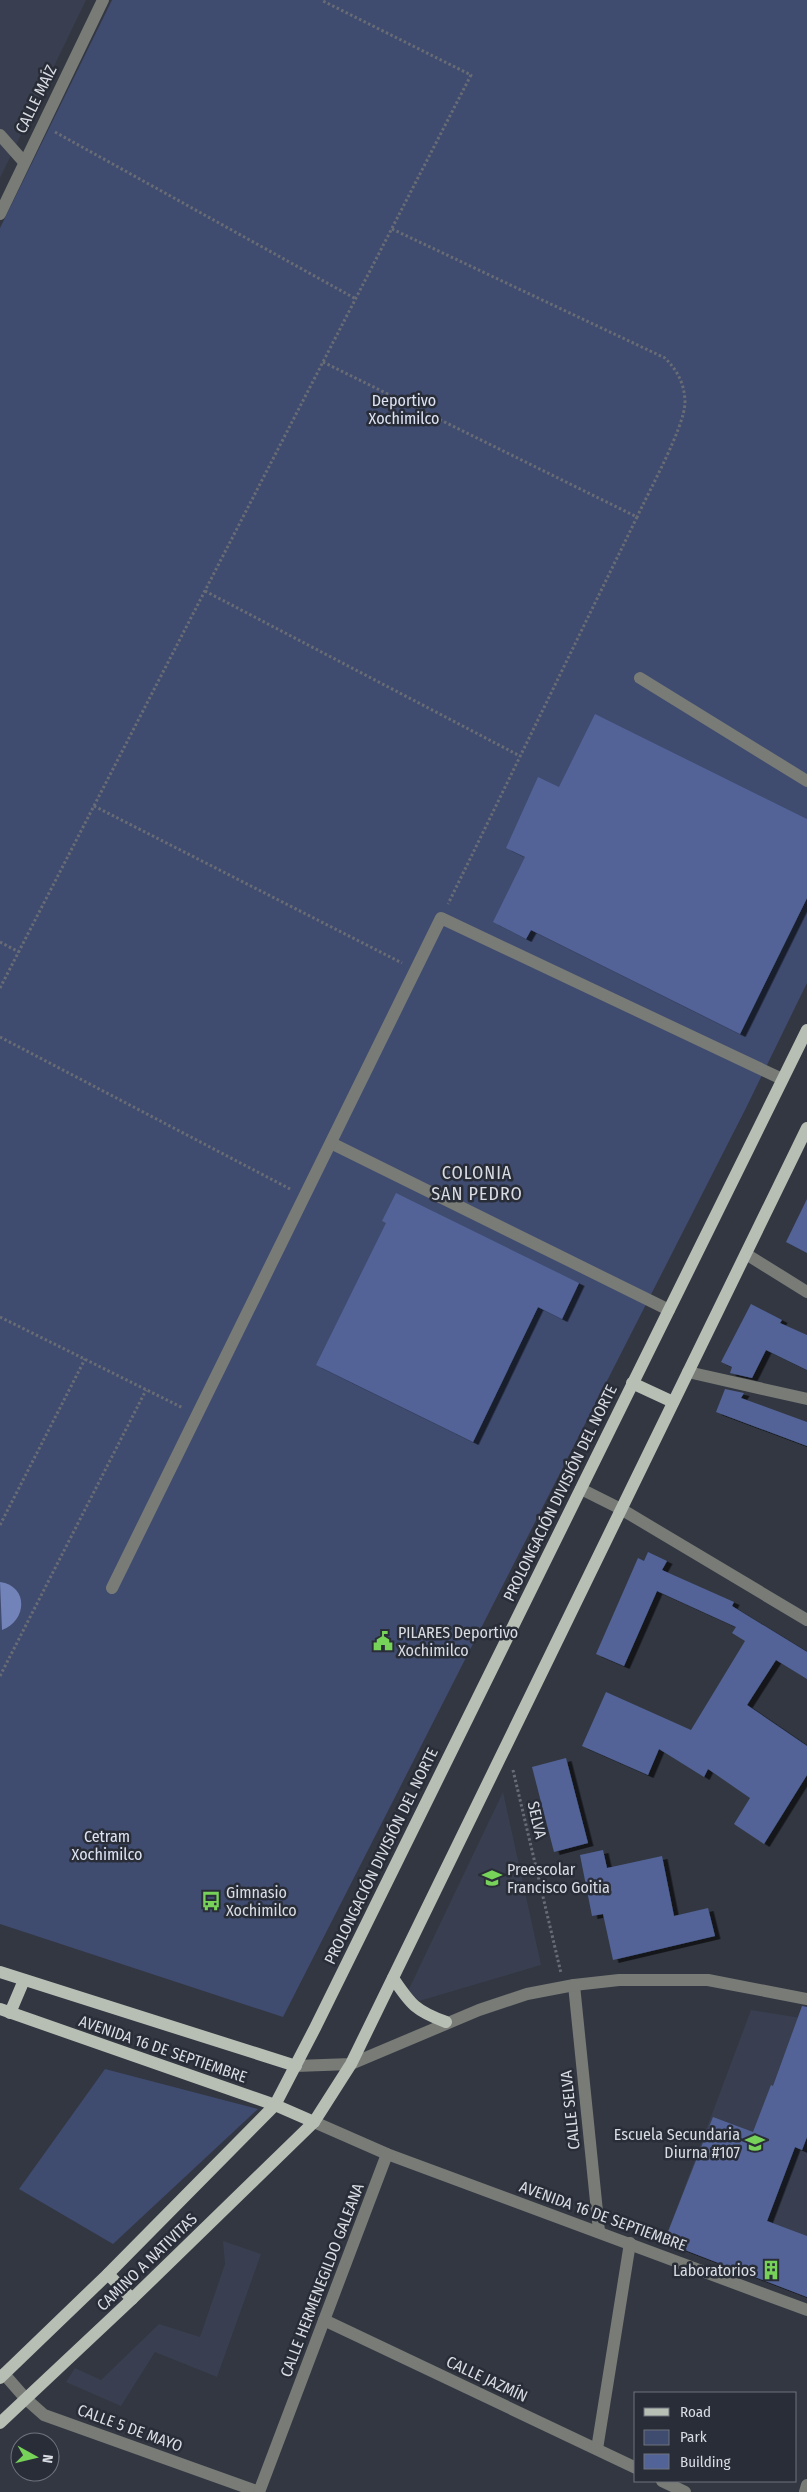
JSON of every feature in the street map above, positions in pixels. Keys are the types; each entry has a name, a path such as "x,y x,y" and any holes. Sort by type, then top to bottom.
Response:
{"main road":[{"name":"PROLONGACIÓN DIVISIÓN DEL NORTE","path":"275,2105 296,2066 807,1030"},
{"path":"314,2122 352,2064 806,1130"},
{"path":"632,1383 674,1402"},
{"name":"AVENIDA 16 DE SEPTIEMBRE","path":"0,1972 296,2066"},
{"path":"393,1978 404,1996 422,2013 446,2022"},
{"path":"5,2011 24,1980"},
{"name":"AVENIDA 16 DE SEPTIEMBRE","path":"5,2011 275,2105 314,2122"},
{"name":"CAMINO A NATIVITAS","path":"2,2376 108,2274 275,2105"},
{"name":"CAMINO A NATIVITAS","path":"0,2423 132,2299 314,2122"},
{"path":"108,2274 132,2299"}],"street":[{"name":"CALLE MAÍZ","path":"0,214 103,0"},
{"path":"0,136 24,162"},
{"path":"640,678 807,781"},
{"path":"112,1588 441,918 782,1079"},
{"path":"331,1143 669,1310"},
{"path":"746,1254 807,1292"},
{"path":"688,1372 807,1399"},
{"path":"581,1488 621,1509 807,1620"},
{"path":"296,2066 352,2064 446,2022 527,1994 569,1986 619,1980 708,1980 807,1999"},
{"name":"CALLE SELVA","path":"569,1986 599,2231"},
{"path":"314,2122 387,2154"},
{"name":"AVENIDA 16 DE SEPTIEMBRE","path":"387,2154 599,2231 807,2310"},
{"name":"CALLE HERMENEGILDO GALEANA","path":"259,2492 387,2154"},
{"path":"597,2450 630,2243"},
{"name":"CALLE JAZMÍN","path":"324,2320 634,2467"},
{"name":"CALLE 5 DE MAYO","path":"2,2376 44,2414 259,2492"},
{"path":"664,2482 685,2492"},
{"path":"805,2492 807,2485"}],"path":[{"path":"0,988 471,76 321,0"},
{"path":"42,124 356,299"},
{"path":"392,229 665,358 676,369 683,385 684,394 682,420 637,517 441,918"},
{"path":"323,362 637,517"},
{"path":"205,591 520,756"},
{"path":"94,806 416,970"},
{"path":"0,942 19,952"},
{"path":"0,1037 305,1197"},
{"path":"0,1317 198,1415"},
{"path":"0,1525 85,1359"},
{"path":"0,1676 146,1390"},
{"name":"SELVA","path":"507,1745 569,1986"}],"shaded area":[{"path":"0,0 86,0 0,178"},
{"path":"0,1582 16,1590 21,1604 20,1612 16,1619 10,1626 2,1630"},
{"name":"Preescolar Francisco Goitia","path":"503,1792 541,1965 419,2001 408,1991"},
{"name":"Escuela Secundaria Diurna #107","path":"751,2010 807,2019 807,2297 664,2242"},
{"path":"223,2241 261,2254 217,2377 155,2352 121,2406 66,2382 75,2368 101,2380 159,2324 200,2337 225,2264"}],"green space":[{"name":"Deportivo Xochimilco","path":"112,0 807,0 807,983 746,1108 283,2017 0,1924 0,228"},
{"path":"105,2069 258,2109 113,2244 19,2189"}],"building":[{"path":"595,714 807,819 807,898 740,1034 531,930 526,939 493,922 525,857 506,848 538,777 559,787"},
{"path":"396,1193 579,1283 562,1319 538,1307 473,1442 316,1365 386,1223 382,1221"},
{"path":"807,1199 807,1253 786,1242"},
{"path":"751,1304 782,1320 780,1323 807,1335 807,1370 766,1350 752,1378 730,1373 732,1367 721,1362"},
{"path":"725,1389 744,1393 741,1398 807,1422 807,1446 716,1412"},
{"path":"648,1552 667,1561 662,1570 734,1602 732,1606 807,1652 807,1679 776,1660 747,1705 807,1746 807,1775 764,1844 734,1824 750,1798 708,1769 704,1777 659,1749 648,1775 582,1746 606,1692 691,1730 745,1641 732,1633 736,1627 657,1591 624,1666 596,1654 638,1558 644,1561"},
{"path":"566,1758 588,1843 554,1852 532,1767"},
{"path":"603,1850 607,1868 662,1856 674,1916 708,1908 715,1936 613,1960 603,1914 592,1916 580,1855"},
{"name":"Escuela Secundaria Diurna #107","path":"802,2006 807,2007 807,2137 802,2150 795,2147 767,2221 807,2236 807,2297 664,2242 713,2117 753,2132 771,2085 773,2086"}],"place":[{"name":"PILARES Deportivo Xochimilco","path":"383,1641"},
{"name":"Preescolar Francisco Goitia","path":"492,1878"},
{"name":"Gimnasio Xochimilco","path":"211,1901"},
{"name":"Escuela Secundaria Diurna #107","path":"755,2143"},
{"name":"Laboratorios","path":"771,2270"}],"district":[{"name":"COLONIA SAN PEDRO","path":"477,1183"}],"park label":[{"name":"Cetram Xochimilco","path":"107,1845"}]}
